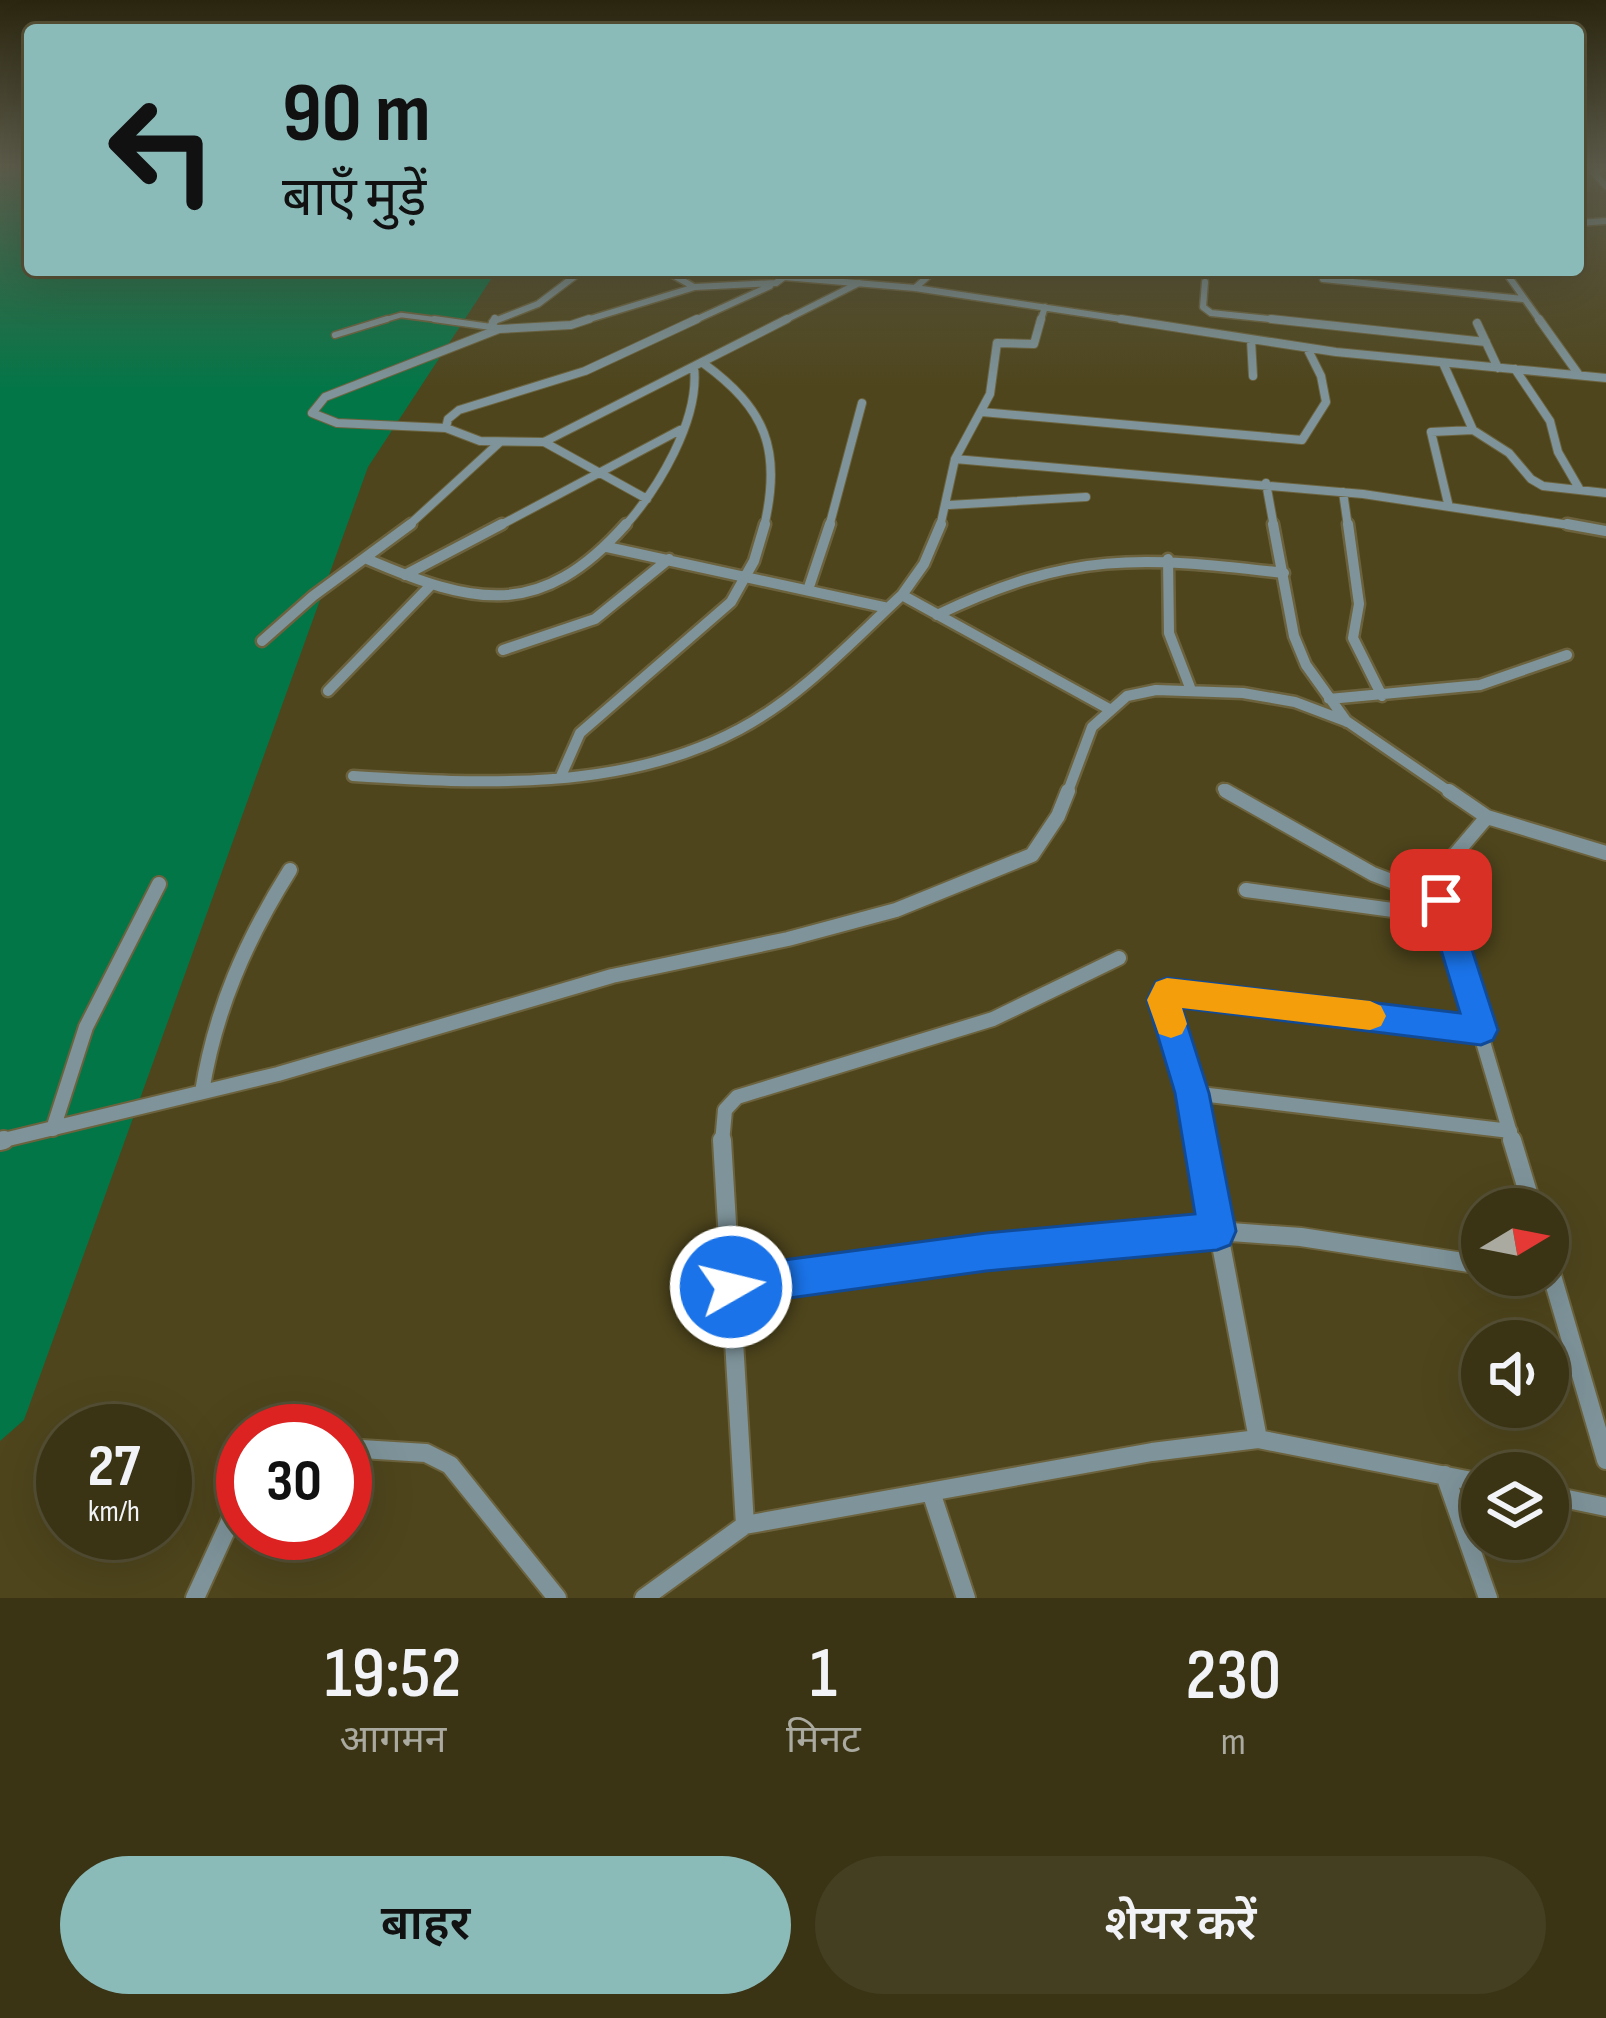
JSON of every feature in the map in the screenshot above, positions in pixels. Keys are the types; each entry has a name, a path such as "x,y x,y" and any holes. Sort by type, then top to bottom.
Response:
{"street":[{"path":"495,328 493,320 538,304 576,276"},
{"path":"675,276 695,287"},
{"path":"772,276 780,280"},
{"path":"446,428 459,410 585,371 786,276"},
{"path":"873,283 886,276"},
{"path":"915,288 928,276"},
{"path":"1366,276 1368,284"},
{"path":"1508,276 1579,376"},
{"path":"1323,279 1522,298"},
{"path":"860,282 544,442 500,442 454,435 446,428 338,423 312,413 325,397 495,328 571,325 695,287 780,280 860,282 873,283 1307,348 1606,378"},
{"path":"1204,282 1203,307 1211,313 1486,342"},
{"path":"353,776 470,784 603,773 701,746 741,729 786,697 902,596 928,563 949,505 955,459 990,394 997,343 1036,342 1045,307"},
{"path":"1477,323 1498,368"},
{"path":"1250,340 1252,376"},
{"path":"982,412 1302,440 1326,401 1307,348"},
{"path":"1443,363 1473,430 1509,453 1537,483 1606,493"},
{"path":"367,559 431,585 502,598 534,590 607,547 646,499 695,393 699,365"},
{"path":"561,776 580,733 687,644 731,602 750,575 768,516 764,432 749,401 699,365"},
{"path":"1515,369 1550,421 1558,452 1580,490"},
{"path":"809,587 836,515 842,464 862,403"},
{"path":"405,575 680,430"},
{"path":"1448,503 1431,432 1473,430"},
{"path":"262,640 313,596 367,559 500,442"},
{"path":"544,442 646,499"},
{"path":"955,459 1265,483 1448,503 1606,531"},
{"path":"1265,483 1294,636 1329,699 1348,722"},
{"path":"1343,492 1359,604 1353,638 1382,696"},
{"path":"949,505 1086,497"},
{"path":"607,547 809,587 888,608"},
{"path":"503,650 595,619 669,559"},
{"path":"938,615 1036,571 1100,560 1168,559 1284,573"},
{"path":"1168,559 1169,633 1191,690"},
{"path":"328,692 431,585"},
{"path":"902,596 1109,710"},
{"path":"1329,699 1491,685 1524,676 1567,655"},
{"path":"0,1141 433,1031 612,976 896,910 977,881 1032,855 1058,816 1092,727 1127,696 1191,690 1295,702 1348,722 1487,817 1606,853"},
{"path":"1223,789 1373,874 1441,900"},
{"path":"1487,817 1447,860 1438,879 1444,917 1527,1188"},
{"path":"202,1092 217,1009 232,972 290,870"},
{"path":"53,1129 86,1028 159,884"},
{"path":"1246,890 1444,917"},
{"path":"746,1525 721,1129 725,1110 737,1097 993,1019 1119,958"},
{"path":"1258,1439 1192,1093 1163,1000 1167,992 1481,1030"},
{"path":"1192,1093 1510,1131"},
{"path":"731,1287 986,1252 1217,1231 1301,1237 1461,1262"},
{"path":"1557,1296 1606,1460"},
{"path":"644,1598 746,1525 1258,1439 1461,1478"},
{"path":"372,1450 426,1453 450,1466 557,1598"},
{"path":"1445,1475 1488,1598"},
{"path":"931,1492 966,1598"},
{"path":"1569,1500 1606,1507"},
{"path":"195,1598 216,1552"}],"lane":[{"path":"335,335 401,315 495,328"}],"green space":[{"path":"0,240 24,240 24,276 493,276 368,467 24,1420 0,1441"}],"slow traffic":[{"path":"1171,1024 1163,1000 1167,992 1370,1016"}],"route":[{"path":"731,1287 986,1252 1217,1231 1192,1093 1163,1000 1167,992 1481,1030 1441,900"}]}
